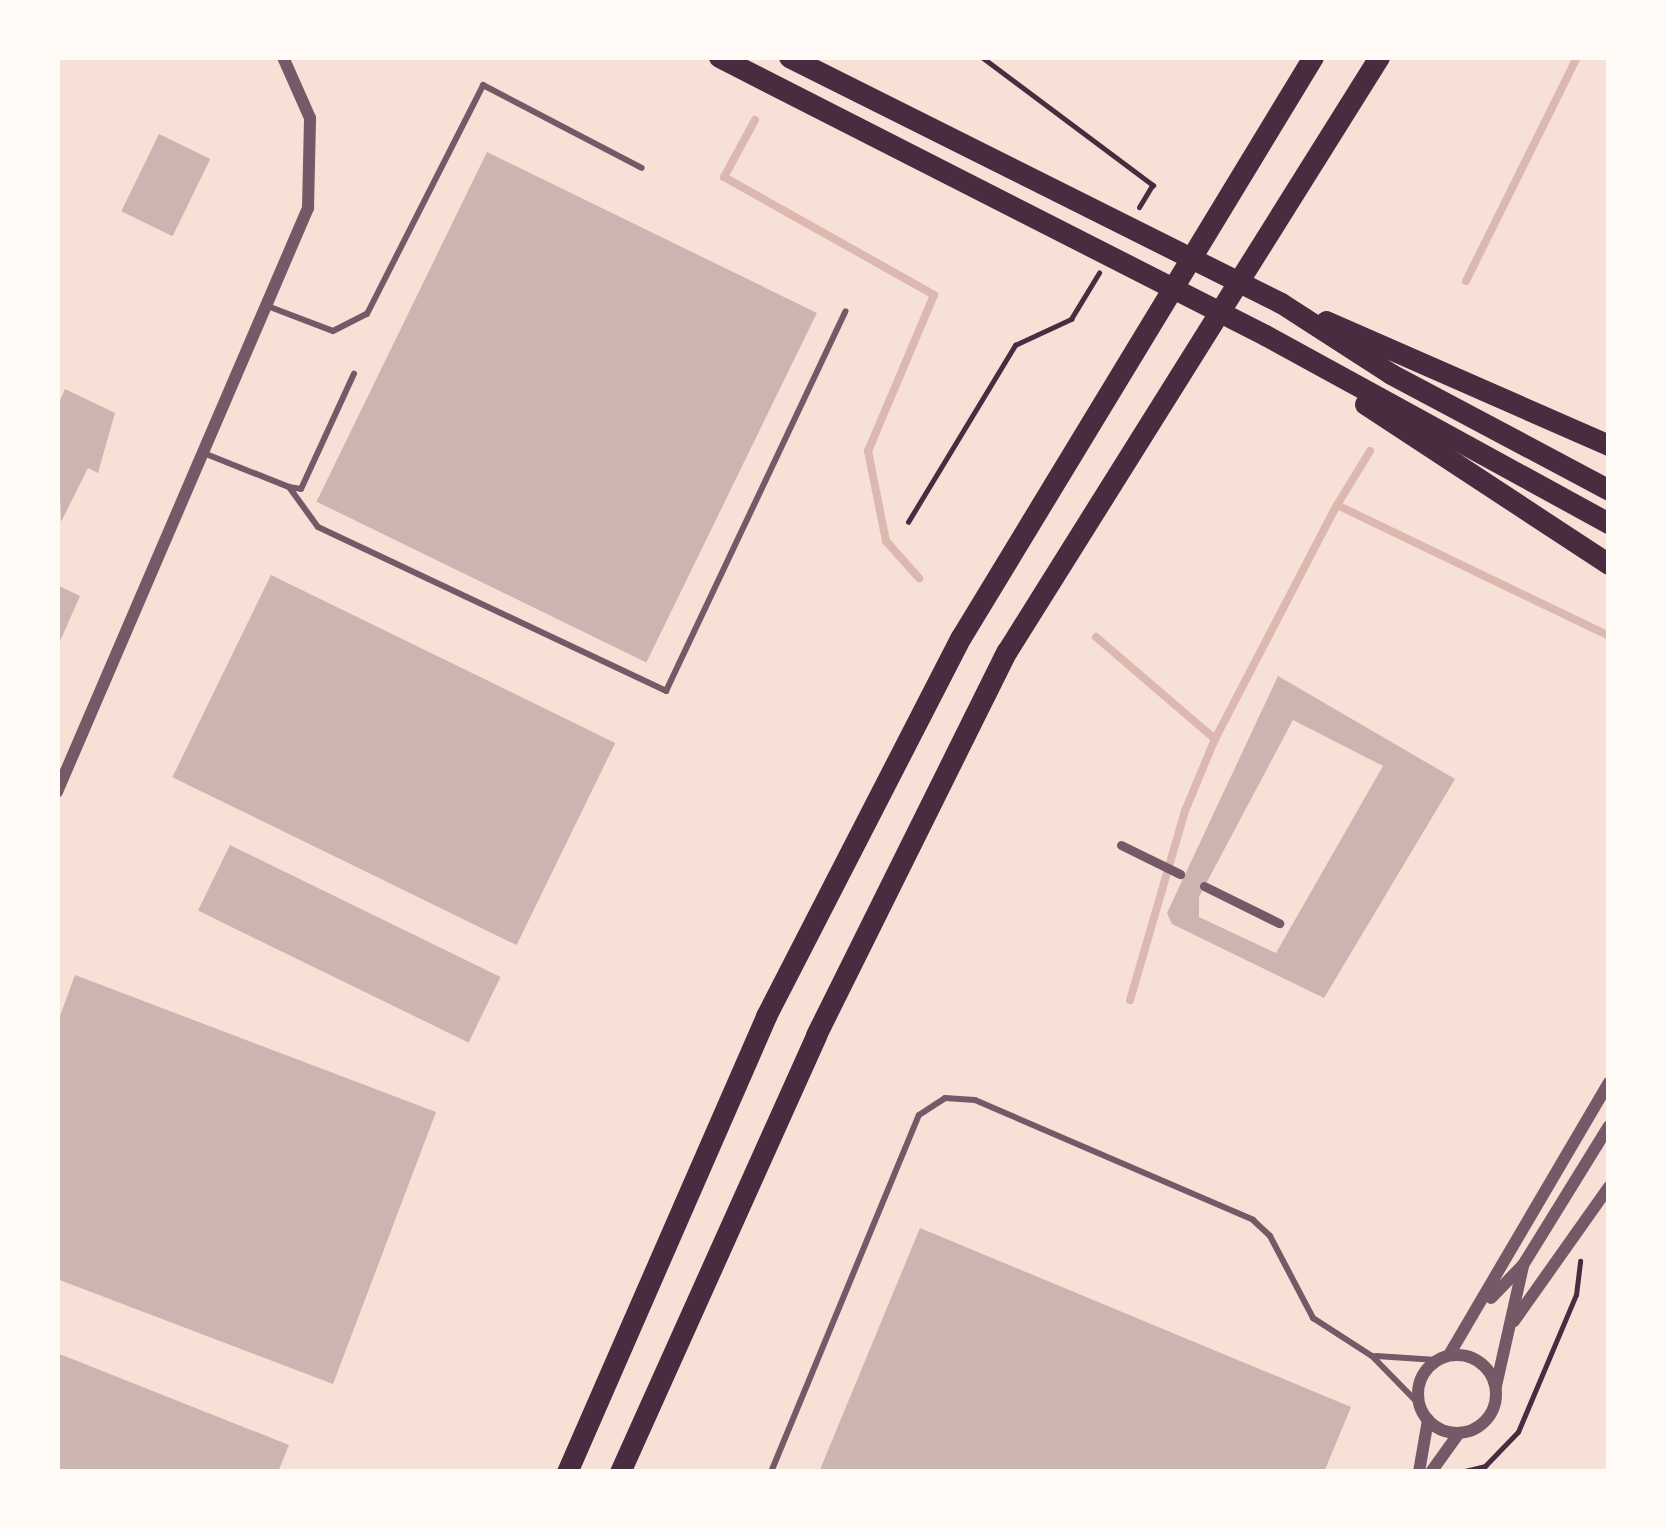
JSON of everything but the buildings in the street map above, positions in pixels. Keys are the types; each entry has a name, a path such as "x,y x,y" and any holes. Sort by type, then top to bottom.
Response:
{"highway":[{"path":"719,57 1265,335 1609,523"},
{"path":"789,57 1281,303 1609,445"},
{"path":"567,1472 766,1016 961,637 1313,57"},
{"path":"620,1472 816,1035 1007,651 1378,57"},
{"path":"1281,303 1391,374 1609,490"},
{"path":"1292,350 1453,468 1609,564"}],"street":[{"path":"59,782 297,245 313,170 310,118 283,57"},
{"path":"1121,845 1180,874"},
{"path":"1204,886 1279,923"},
{"path":"1486,1304 1503,1252 1609,1082"},
{"path":"1419,1472 1428,1420 1420,1405 1424,1372 1443,1358 1523,1265 1609,1126"},
{"path":"1514,1321 1609,1187"},
{"path":"1431,1472 1459,1433 1489,1417 1523,1265"},
{"path":"1443,1358 1479,1362 1496,1388"},
{"path":"1428,1420 1459,1433"}],"lane":[{"path":"270,307 333,332 367,314 483,86 643,168"},
{"path":"289,488 318,527 666,691 846,311"},
{"path":"206,454 301,489 354,374"},
{"path":"771,1472 919,1114 945,1098 975,1100 1253,1220 1270,1236 1312,1318 1372,1356 1420,1405"},
{"path":"1372,1356 1443,1358"}],"path":[{"path":"982,57 1154,185 1124,222"},
{"path":"908,522 1015,345 1071,320 1104,257"},
{"path":"1461,1472 1485,1466 1518,1432 1582,1270"}],"waterway":[{"path":"1466,281 1577,57"},
{"path":"755,120 724,177 934,295 868,451 886,541 919,578"},
{"path":"1370,451 1337,505 1609,636"},
{"path":"1215,739 1337,505"},
{"path":"1096,637 1215,739 1185,811 1130,1000"}]}
